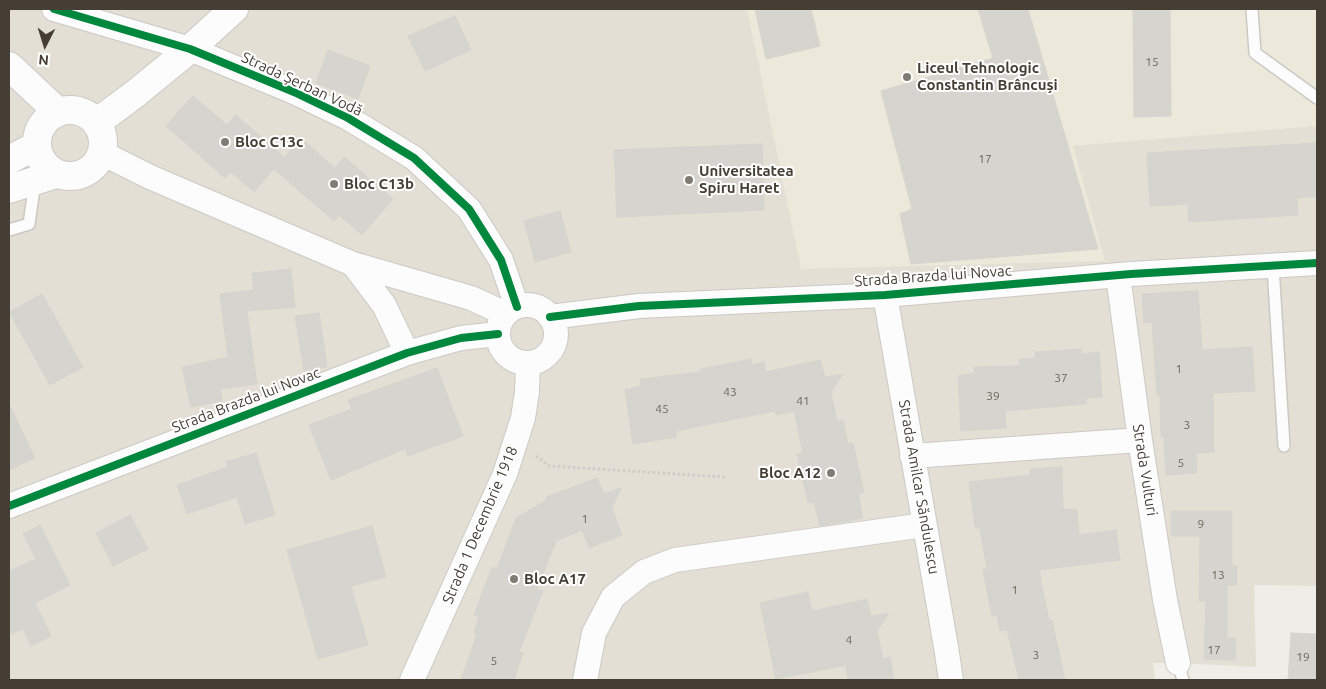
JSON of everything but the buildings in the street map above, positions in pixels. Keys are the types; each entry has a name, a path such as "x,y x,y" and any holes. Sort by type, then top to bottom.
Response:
{"street":[{"name":"Strada Șerban Vodă","path":"54,9 190,49 294,92 348,118 414,158 469,210 501,260 507,318"},
{"path":"96,123 190,49 234,9"},
{"path":"9,66 58,112"},
{"path":"9,189 46,177 70,177 84,174 95,165 102,153 103,137 96,123 90,117 75,111 58,112 47,120 39,131 37,145 43,162 49,169 46,177"},
{"path":"9,160 37,145"},
{"path":"102,153 150,176 353,264 471,298 507,318"},
{"name":"Strada Brazda lui Novac","path":"550,317 639,306 885,295 1118,275 1317,263"},
{"path":"353,264 384,305 407,353"},
{"name":"Strada Vulturi","path":"1118,275 1140,440 1165,600 1181,671"},
{"name":"Strada Amilcar Săndulescu","path":"885,295 946,647 950,680"},
{"path":"523,305 535,306 550,317 556,331 553,347 543,358 528,363 513,360 502,349 507,318 523,305"},
{"name":"Strada Brazda lui Novac","path":"9,506 407,353 461,338 507,318"},
{"name":"Strada 1 Decembrie 1918","path":"412,680 505,474 516,441 527,392 528,363"},
{"path":"912,456 1140,440"},
{"path":"585,680 594,633 613,597 644,572 675,560 924,525"}],"lane":[{"path":"1252,9 1254,53 1317,98"},
{"path":"9,230 29,224 46,177"},
{"path":"1273,266 1284,446"}],"path":[{"path":"516,441 550,466 725,477"}],"shaded area":[{"path":"9,9 1317,9 1317,586 1254,585 1256,667 1153,663 1155,680 9,680"},
{"name":"Liceul Tehnologic Constantin Brâncuși","path":"747,9 1317,9 1317,126 1073,146 1105,261 801,269"}],"cycle path":[{"path":"54,9 190,49 294,92 348,118 414,158 469,209 501,260 517,307"},
{"path":"550,317 639,306 885,295 1131,274 1317,263"},
{"path":"9,506 407,353 461,338 498,334"}],"place":[{"name":"Liceul Tehnologic Constantin Brâncuși","path":"907,77"},
{"name":"Bloc C13c","path":"225,142"},
{"name":"Universitatea Spiru Haret","path":"689,180"},
{"name":"Bloc C13b","path":"334,184"},
{"name":"Bloc A12","path":"831,473"},
{"name":"Bloc A17","path":"514,579"}]}
